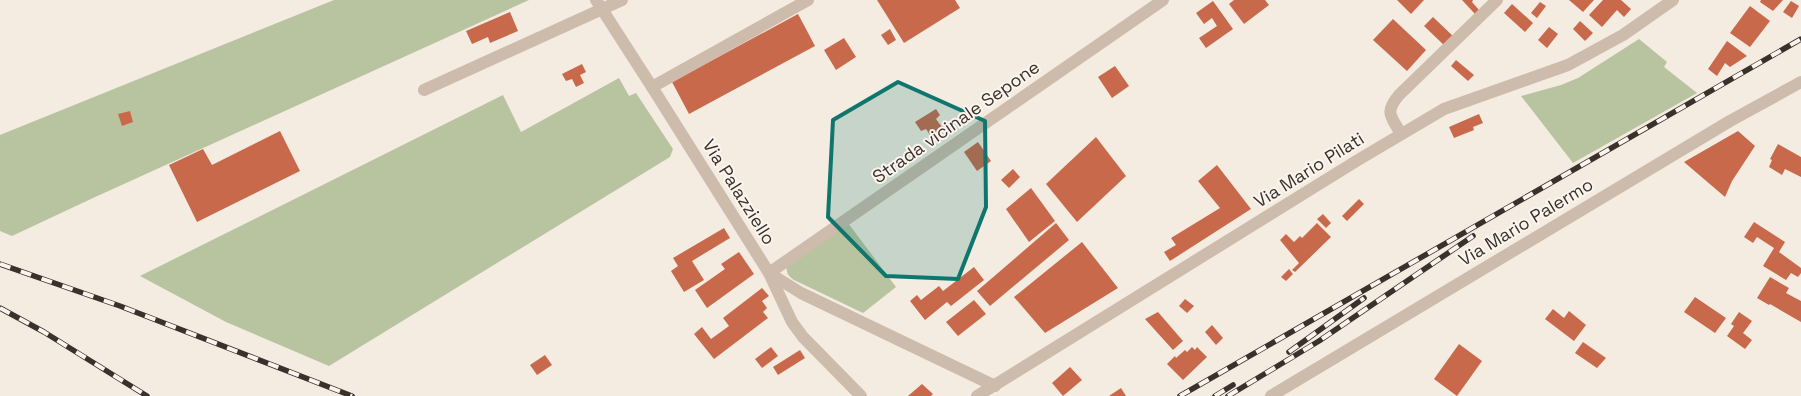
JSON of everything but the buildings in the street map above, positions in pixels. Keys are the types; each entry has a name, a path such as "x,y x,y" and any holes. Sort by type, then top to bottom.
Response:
{"street":[{"path":"424,90 598,4 622,0"},
{"path":"652,87 808,0"},
{"name":"Strada vicinale Sepone","path":"769,273 1163,0"},
{"path":"1401,134 1390,112 1390,106 1399,95 1498,0"},
{"name":"Via Mario Pilati","path":"976,396 1444,109 1568,65 1623,35 1673,0"},
{"name":"Via Palazziello","path":"598,4 769,273 792,322 803,336 861,396"},
{"name":"Via Mario Palermo","path":"1271,396 1721,126 1801,82"},
{"path":"769,273 801,293 995,386"}],"highlighted area":[{"path":"898,82 985,121 986,207 958,279 886,276 828,217 833,120"}],"green space":[{"path":"334,0 529,0 12,236 0,231 0,135"},
{"path":"1639,39 1667,62 1664,67 1697,93 1573,163 1521,96 1561,85 1578,78"},
{"path":"619,78 629,96 636,93 673,149 670,157 329,366 226,322 140,276 503,95 521,132"},
{"path":"848,223 896,287 863,313 794,280 788,275 787,271 787,264"}],"railway":[{"path":"1180,396 1801,39"},
{"path":"1228,396 1319,341 1473,236"},
{"path":"0,264 120,306 352,396"},
{"path":"1289,352 1364,298"},
{"path":"0,308 44,332 147,396"},
{"path":"1215,396 1233,385"}]}
